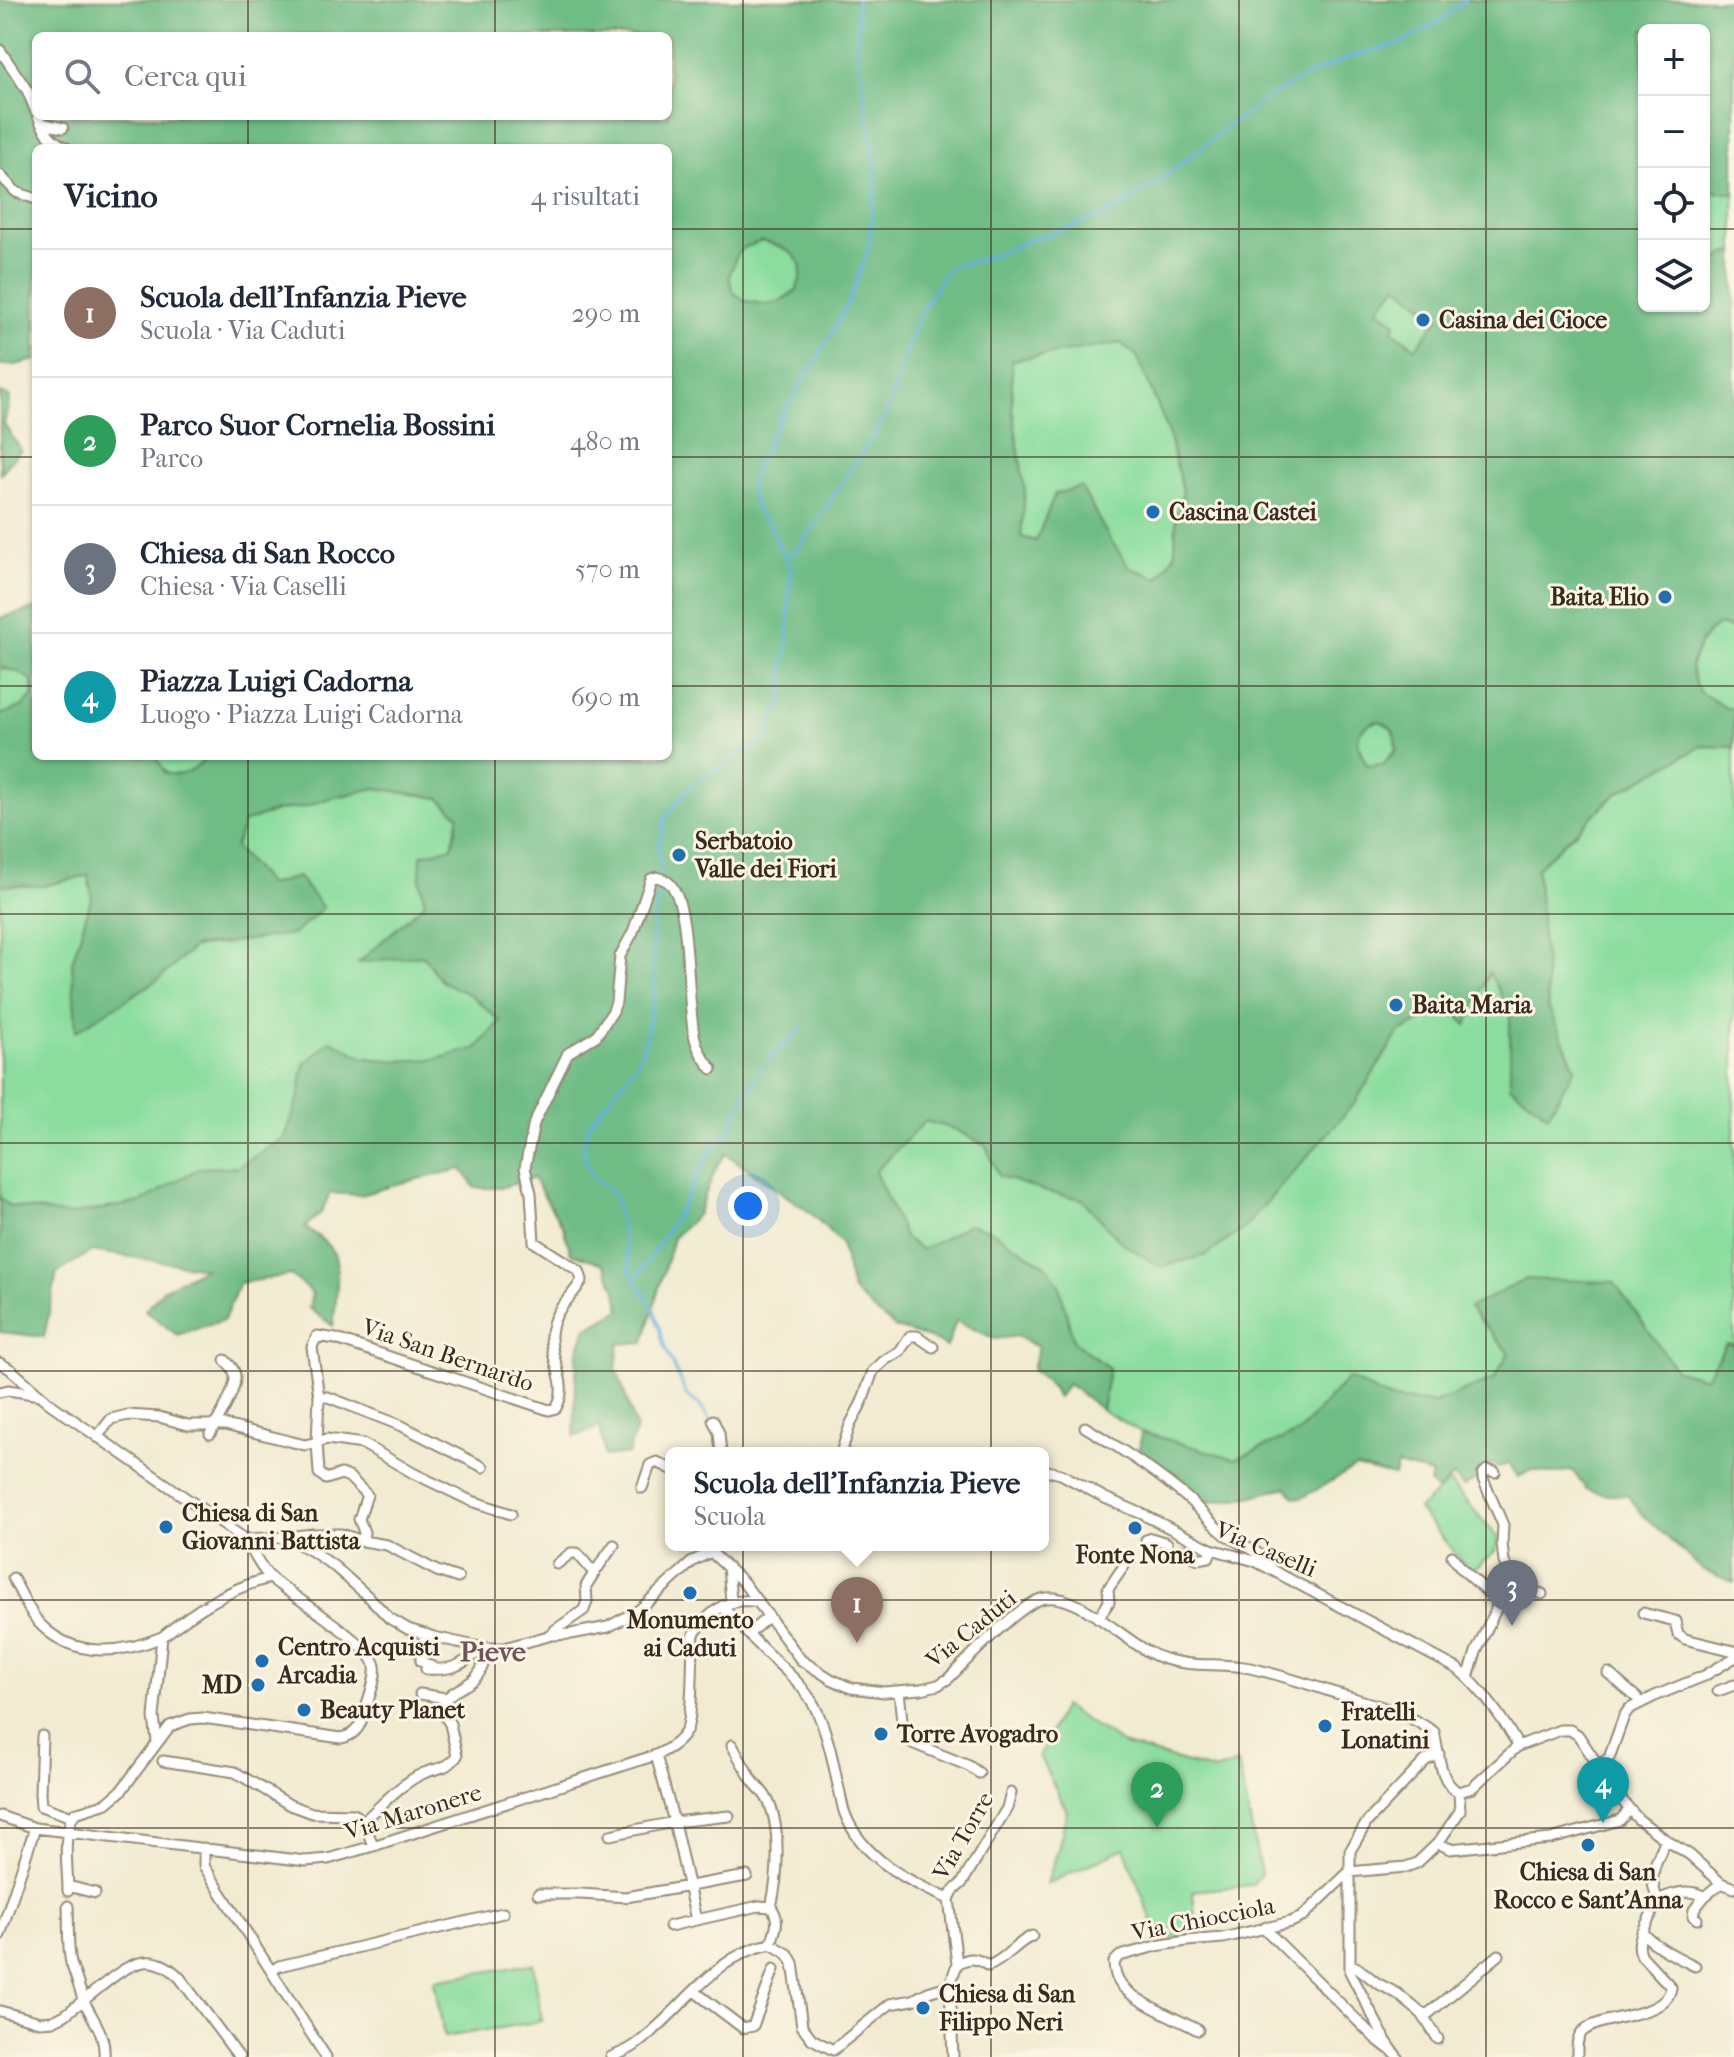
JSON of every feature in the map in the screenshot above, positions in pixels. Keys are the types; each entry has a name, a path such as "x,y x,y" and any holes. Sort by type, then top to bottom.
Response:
{"street":[{"path":"0,50 32,102"},
{"path":"39,120 44,131 58,144"},
{"path":"45,120 63,128"},
{"path":"0,175 16,192 32,198"},
{"name":"Via San Bernardo","path":"363,1541 364,1532 359,1519 367,1495 349,1477 341,1474 326,1479 319,1473 319,1397 312,1347 317,1336 336,1339 538,1407 556,1408 563,1393 551,1335 558,1311 582,1280 579,1271 534,1242 531,1193 525,1168 534,1123 568,1053 596,1036 613,1011 620,956 633,932 651,879 657,877 670,883 678,898 695,1040 712,1069"},
{"path":"843,1447 873,1371 900,1351 910,1336 917,1336 933,1347"},
{"path":"212,1430 234,1387 235,1376 225,1360"},
{"path":"0,1363 97,1437 245,1539 270,1578 370,1654 376,1665 361,1724 350,1736 341,1738 203,1718 170,1726 121,1791 107,1803 75,1813 72,1817 67,1831 68,1888 95,1893"},
{"path":"0,1392 8,1390 40,1395"},
{"path":"319,1397 328,1397 402,1426 483,1467"},
{"path":"97,1437 111,1419 128,1415 159,1417 212,1430 225,1425 305,1445 327,1439 363,1444 469,1500 511,1514"},
{"path":"713,1420 720,1447"},
{"path":"1085,1427 1131,1455 1188,1498 1228,1536 1261,1554 1272,1570"},
{"path":"642,1488 650,1465 657,1462 665,1466"},
{"path":"1495,1472 1487,1470 1483,1479 1503,1525 1504,1562 1515,1584 1542,1594"},
{"name":"Via Caselli","path":"1049,1471 1061,1474 1211,1549 1255,1561 1458,1669 1509,1730 1518,1746"},
{"path":"245,1539 341,1534 387,1545 437,1571 458,1578"},
{"path":"286,1537 335,1567 389,1618 408,1629 484,1648 504,1648 552,1635 608,1627 639,1610 708,1551"},
{"path":"1146,1540 1151,1538 1167,1543"},
{"path":"552,1635 584,1610 586,1586 614,1545"},
{"path":"1180,1550 1198,1559 1209,1557 1211,1549"},
{"name":"Via Caduti","path":"715,1551 759,1602 801,1660 851,1688 884,1692 938,1685 1026,1607 1042,1599 1058,1599 1072,1602 1163,1659 1193,1665 1249,1668 1418,1720 1434,1732 1445,1779 1451,1788 1459,1792"},
{"path":"557,1564 571,1553 577,1553 594,1573"},
{"path":"1452,1556 1495,1599 1497,1607 1476,1652 1468,1678"},
{"path":"1098,1618 1109,1602 1108,1589 1124,1566"},
{"path":"728,1567 727,1604 748,1634 802,1686 813,1703 831,1753 844,1811 856,1834 893,1871 949,1899 957,1964 949,1999 953,2057"},
{"path":"13,1578 41,1625 83,1649 104,1651 131,1647 162,1637 219,1597 248,1583 270,1578"},
{"path":"727,1604 746,1599 759,1602"},
{"name":"Via Maronere","path":"0,1816 35,1828 306,1861 328,1859 373,1846 671,1748 686,1732 690,1718 694,1634 701,1623 727,1604"},
{"path":"1643,1613 1675,1621 1678,1634 1685,1639 1734,1651"},
{"path":"748,1634 769,1616"},
{"path":"426,1634 421,1661 432,1669 461,1665 484,1648"},
{"path":"157,1742 154,1717 162,1637"},
{"path":"420,1694 445,1701 482,1673 484,1661 504,1648"},
{"path":"1599,1765 1609,1758 1629,1709 1704,1676 1734,1658"},
{"path":"1608,1673 1640,1703"},
{"path":"1718,1691 1734,1685"},
{"name":"Via Torre","path":"899,1691 902,1721 912,1743 979,1773"},
{"path":"364,1821 415,1777 451,1765 457,1756 450,1724 445,1716"},
{"path":"1349,1872 1406,1867 1417,1863 1438,1843 1460,1811 1459,1792 1472,1788 1518,1746 1560,1730 1570,1730 1578,1735 1638,1819 1690,1855 1721,1883 1734,1888"},
{"path":"42,1736 41,1806 72,1817"},
{"path":"732,1745 767,1799 772,1813 776,1869 771,1907 778,1922 771,1944"},
{"path":"1396,2056 1350,1972 1350,1851 1367,1822 1426,1760 1439,1754"},
{"path":"656,1755 696,1920"},
{"path":"163,1761 235,1772 290,1805 312,1813 353,1814 364,1821 373,1846"},
{"name":"Via Torre","path":"949,1899 1007,1808 1011,1793"},
{"path":"1438,1843 1450,1849 1551,1839 1620,1820 1629,1810"},
{"path":"610,1835 674,1822 729,1816"},
{"path":"0,1935 35,1828"},
{"path":"1577,2057 1577,2041 1582,2032 1653,2008 1671,1994 1671,1987 1639,1951 1642,1932 1657,1900 1653,1877 1666,1840"},
{"path":"204,1848 204,1866 326,2057"},
{"name":"Via Chiocciola","path":"1198,2030 1132,1994 1120,1984 1114,1972 1114,1962 1120,1956 1156,1946 1223,1938 1291,1922 1302,1917 1349,1872"},
{"path":"538,1894 626,1897 747,1876"},
{"path":"1697,1919 1693,1916 1694,1910 1721,1883"},
{"path":"1657,1900 1677,1893 1696,1892 1704,1897"},
{"path":"68,1906 70,1959 84,2001 100,2032 104,2057"},
{"path":"670,1926 759,1906 771,1907"},
{"path":"271,1971 279,1966 503,1913"},
{"path":"1266,1927 1396,2056"},
{"path":"1642,1932 1695,1966"},
{"path":"957,1964 967,1958 978,1959 988,1966 994,1964 1022,1940 1032,1936"},
{"path":"611,2057 633,2047 667,2019 707,1977 736,1955 754,1947 771,1944 788,1954 793,1963 802,2026 812,2039 834,2054 890,2004 913,2000 950,1985"},
{"path":"1422,2014 1429,2013 1499,1955"},
{"path":"0,2011 40,2022 53,2021 128,1966 144,1961 160,1963 180,1978 239,2057"},
{"path":"1350,1964 1398,1994 1422,2014 1438,2039"},
{"path":"694,1991 743,2028 753,2026 774,1969"}],"green space":[{"path":"0,0 1734,0 1734,193 1710,191 1710,24 1638,24 1638,312 1710,312 1710,264 1734,252 1734,629 1718,625 1709,632 1700,643 1691,665 1700,692 1726,708 1734,709 1734,747 1701,746 1616,794 1537,868 1548,1007 1575,1068 1548,1115 1510,1086 1510,1012 1489,972 1467,1025 1451,1007 1399,1032 1354,1104 1243,1229 1207,1255 1160,1267 1121,1242 1082,1199 1047,1192 999,1176 986,1146 955,1129 925,1121 875,1172 905,1238 922,1250 969,1224 990,1230 1047,1266 1059,1285 1074,1342 1109,1368 1102,1410 1068,1384 1057,1398 1054,1389 1032,1369 1038,1347 1017,1336 996,1339 956,1321 947,1347 896,1328 852,1290 841,1243 811,1213 726,1154 717,1166 697,1215 673,1238 644,1342 619,1344 616,1367 636,1428 628,1454 605,1457 600,1426 574,1437 577,1354 586,1328 621,1310 604,1264 571,1253 563,1227 533,1178 500,1188 475,1188 462,1169 360,1195 330,1193 321,1213 305,1227 328,1246 336,1260 333,1326 309,1308 312,1293 291,1275 239,1283 224,1320 177,1335 145,1310 164,1289 205,1268 92,1251 57,1273 44,1337 0,1332 0,1198 10,1206 69,1215 141,1202 199,1168 238,1167 285,1137 299,1097 304,1064 331,1040 364,1058 399,1061 437,1059 477,1048 500,1021 471,995 441,981 423,955 358,963 425,903 420,879 421,855 452,847 459,816 439,798 375,788 276,811 244,822 235,847 269,885 298,877 323,908 294,934 194,947 159,979 76,1031 72,963 92,896 88,875 43,886 0,885 0,715 22,707 32,697 32,760 158,760 165,773 178,774 194,769 203,760 672,760 672,144 32,144 32,361 0,365","holes":["762,241 792,254 800,264 797,290 779,302 764,304 745,301 733,292 729,276 743,248","1397,285 1439,318 1416,348 1392,330 1396,323 1378,309","1121,343 1137,356 1167,428 1183,492 1176,521 1175,554 1159,578 1130,568 1081,487 1055,494 1036,541 1021,537 1025,491 1012,408 1012,360","1379,721 1394,732 1396,751 1383,764 1368,766 1358,739 1363,728"]},
{"path":"1710,191 1734,193 1734,252 1710,264"},
{"path":"762,241 786,250 800,264 797,289 779,302 763,304 745,301 733,292 729,276 737,253"},
{"path":"1397,285 1439,318 1416,348 1391,330 1378,309"},
{"path":"1121,343 1137,355 1167,429 1183,492 1176,521 1175,554 1159,578 1130,568 1108,537 1055,494 1036,541 1020,537 1025,491 1012,408 1012,360"},
{"path":"0,393 10,397 4,424 21,450 0,474"},
{"path":"32,609 32,680 0,667 0,618"},
{"path":"1718,625 1734,629 1734,709 1726,708 1700,692 1691,665 1700,643"},
{"path":"0,667 32,680 32,697 22,707 0,715"},
{"path":"1379,721 1391,729 1396,750 1383,764 1368,766 1358,739 1363,728"},
{"path":"1702,746 1734,747 1734,1345 1726,1344 1706,1378 1676,1370 1614,1283 1509,1352 1494,1379 1435,1403 1390,1399 1348,1378 1298,1433 1235,1459 1141,1432 1102,1410 1109,1368 1074,1342 1047,1266 1021,1251 921,1250 905,1238 874,1172 925,1121 955,1129 986,1146 1000,1176 1047,1192 1082,1199 1121,1242 1354,1104 1399,1032 1451,1007 1466,1024 1490,971 1510,1012 1510,1086 1575,1068 1548,1007 1537,868 1616,794"},
{"path":"158,760 204,760 194,769 180,775 166,772"},
{"path":"375,788 439,798 459,816 452,847 420,879 425,903 359,962 424,955 441,981 471,995 500,1021 477,1049 437,1059 399,1061 364,1058 304,1064 299,1097 286,1137 238,1167 199,1168 141,1202 69,1215 10,1206 0,1198 0,885 43,886 88,875 92,896 72,963 159,979 194,947 230,943 298,877 269,885 235,847 244,822 276,811"},
{"path":"1526,1279 1614,1282 1676,1370 1706,1378 1726,1344 1734,1345 1734,1582 1704,1571 1644,1516 1627,1495 1608,1495 1586,1489 1572,1470 1553,1474 1532,1470 1518,1477 1509,1463 1498,1468 1491,1464 1482,1477 1463,1487 1453,1476 1437,1491 1430,1484 1432,1474 1397,1465 1394,1476 1356,1467 1302,1498 1294,1497 1287,1487 1249,1497 1211,1502 1194,1498 1139,1455 1141,1432 1235,1459 1298,1433 1348,1378 1390,1399 1435,1403 1494,1379 1509,1353 1469,1308"},
{"path":"1449,1482 1498,1537 1494,1552 1471,1572 1418,1509"},
{"path":"1063,1706 1125,1745 1215,1771 1238,1763 1261,1874 1252,1885 1193,1891 1196,1934 1160,1941 1124,1848 1047,1884 1067,1811 1039,1756"},
{"path":"533,1964 542,2021 444,2037 434,1980"}],"waterway":[{"path":"661,874 658,847 668,815 692,784 764,740 784,695 790,568 770,524 754,504 752,476 780,418 831,335 851,296 868,250 876,167 857,52 857,0"},
{"path":"787,558 809,533 876,431 888,409 922,310 946,271 1113,211 1151,187 1267,98 1316,71 1350,57 1401,43 1441,20 1465,0"},
{"path":"662,882 653,917 655,992 645,1042 637,1064 591,1121 584,1150 590,1172 615,1196 630,1270 654,1309 664,1345 687,1396 700,1405 709,1419"},
{"path":"767,1059 803,1028"},
{"path":"635,1280 678,1213 709,1153 732,1125 743,1098 763,1066"}],"place":[{"name":"Casina dei Cioce","path":"1423,320"},
{"name":"Cascina Castei","path":"1153,512"},
{"name":"Baita Elio","path":"1665,597"},
{"name":"Serbatoio Valle dei Fiori","path":"679,855"},
{"name":"Baita Maria","path":"1396,1005"},
{"name":"Chiesa di San Giovanni Battista","path":"166,1527"},
{"name":"Fonte Nona","path":"1135,1528"},
{"name":"Monumento ai Caduti","path":"690,1593"},
{"name":"Chiesa di San Rocco","path":"1512,1626"},
{"name":"Scuola dell'Infanzia Pieve","path":"857,1643"},
{"name":"Centro Acquisti Arcadia","path":"262,1661"},
{"name":"MD","path":"258,1685"},
{"name":"Beauty Planet","path":"304,1710"},
{"name":"Fratelli Lonatini","path":"1325,1726"},
{"name":"Torre Avogadro","path":"881,1734"},
{"name":"Piazza Luigi Cadorna","path":"1603,1823"},
{"name":"Parco Suor Cornelia Bossini","path":"1157,1828"},
{"name":"Chiesa di San Rocco e Sant'Anna","path":"1588,1845"},
{"name":"Chiesa di San Filippo Neri","path":"923,2008"}],"district":[{"name":"Pieve","path":"493,1651"}]}
